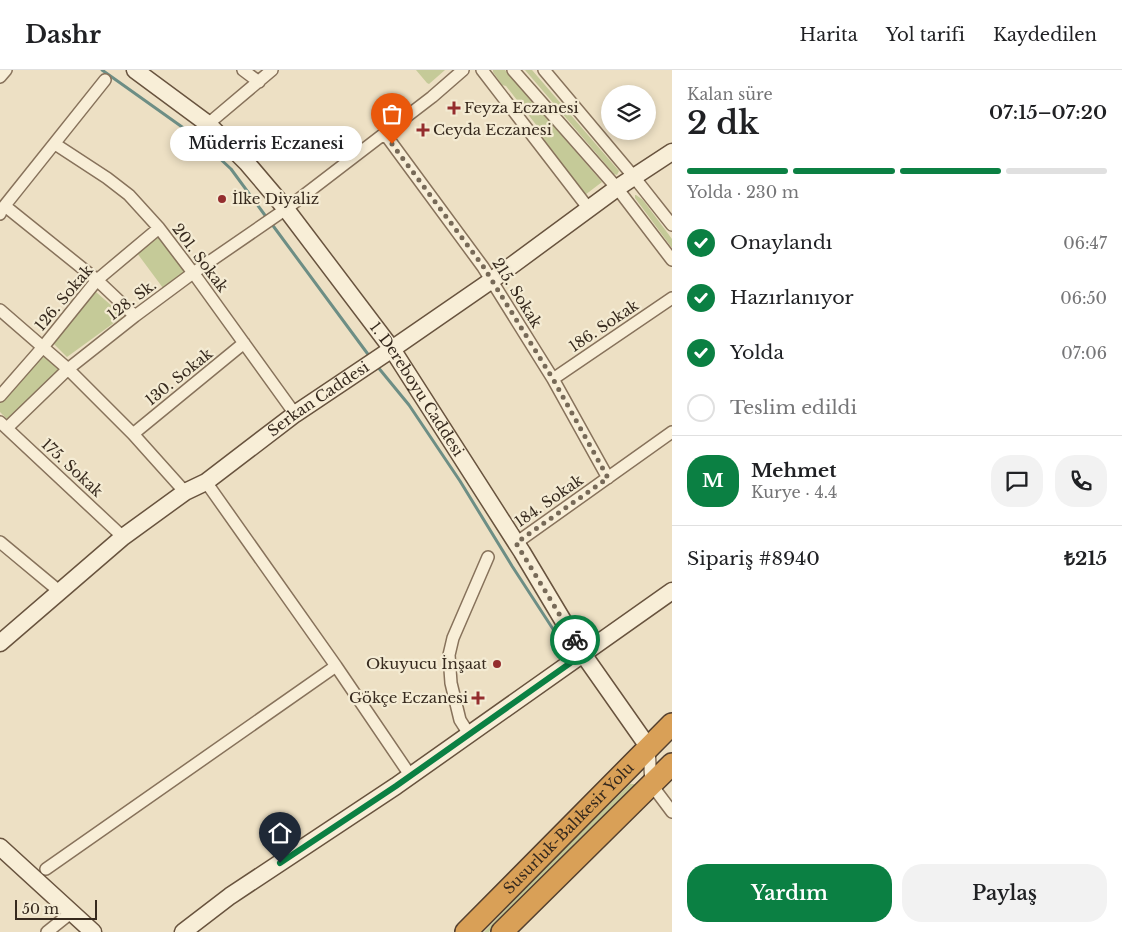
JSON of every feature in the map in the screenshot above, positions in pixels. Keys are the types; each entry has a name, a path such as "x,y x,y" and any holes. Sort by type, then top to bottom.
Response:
{"highway":[{"name":"Susurluk-Balıkesir Yolu","path":"466,932 672,724"},
{"name":"Susurluk-Balıkesir Yolu","path":"502,932 650,784 670,769"}],"main road":[{"name":"1. Dereboyu Caddesi","path":"135,70 208,124 247,163 286,209 392,349 516,543 583,654 649,748"},
{"name":"Serkan Caddesi","path":"0,643 123,537 185,492 206,482 295,414 492,280 617,188 672,152"},
{"path":"183,932 230,896 410,775 672,591"},
{"path":"0,847 93,932"}],"street":[{"path":"0,77 6,70"},
{"path":"243,70 259,82"},
{"path":"208,124 272,70"},
{"name":"128. Sk.","path":"3,425 68,368 135,316 193,273 286,209 385,134 463,70"},
{"path":"482,70 589,209"},
{"path":"513,70 617,188 672,260"},
{"path":"544,70 672,225"},
{"path":"105,80 2,209 97,280 135,316"},
{"name":"215. Sokak","path":"385,134 483,266 553,379 608,478"},
{"name":"201. Sokak","path":"54,144 107,178 129,195 159,228 295,414"},
{"name":"126. Sokak","path":"0,396 43,347 97,280 159,228"},
{"name":"186. Sokak","path":"553,379 672,298"},
{"path":"0,310 68,368 133,434 185,492"},
{"name":"130. Sokak","path":"133,434 244,343"},
{"name":"175. Sokak","path":"3,425 123,537"},
{"name":"184. Sokak","path":"516,543 672,432"},
{"path":"206,482 336,666 410,775"},
{"path":"0,542 59,592"},
{"path":"469,734 460,720 451,683 449,655 453,638 488,558"},
{"path":"46,869 336,666"},
{"path":"649,748 670,769"},
{"path":"649,748 650,784 672,812"},
{"path":"47,932 72,912"}],"green space":[{"path":"416,70 445,70 429,84"},
{"path":"493,70 505,70 602,182 585,195 537,130 537,126 506,86 502,85"},
{"path":"525,70 532,70 619,171 617,175 614,174"},
{"path":"635,195 643,200 672,239 672,248 635,198"},
{"path":"159,237 185,272 163,288 137,253"},
{"path":"96,292 122,317 67,357 52,341"},
{"path":"42,353 61,370 9,421 0,412 0,403"},
{"path":"630,784 637,784 489,932 484,932 549,864"}],"waterway":[{"path":"102,70 199,139 231,169 267,218"},
{"path":"271,223 370,357"},
{"path":"377,366 409,405 460,481 564,646"}],"way so far":[{"path":"392,144 483,266 553,379 608,478 516,543 575,640"}],"place":[{"name":"Feyza Eczanesi","path":"454,108"},
{"name":"Ceyda Eczanesi","path":"423,130"},
{"name":"Müderris Eczanesi","path":"392,144"},
{"name":"İlke Diyaliz","path":"222,199"},
{"name":"Okuyucu İnşaat","path":"497,664"},
{"name":"Gökçe Eczanesi","path":"478,698"}],"route":[{"path":"280,863 396,786 583,654 575,640"}]}
